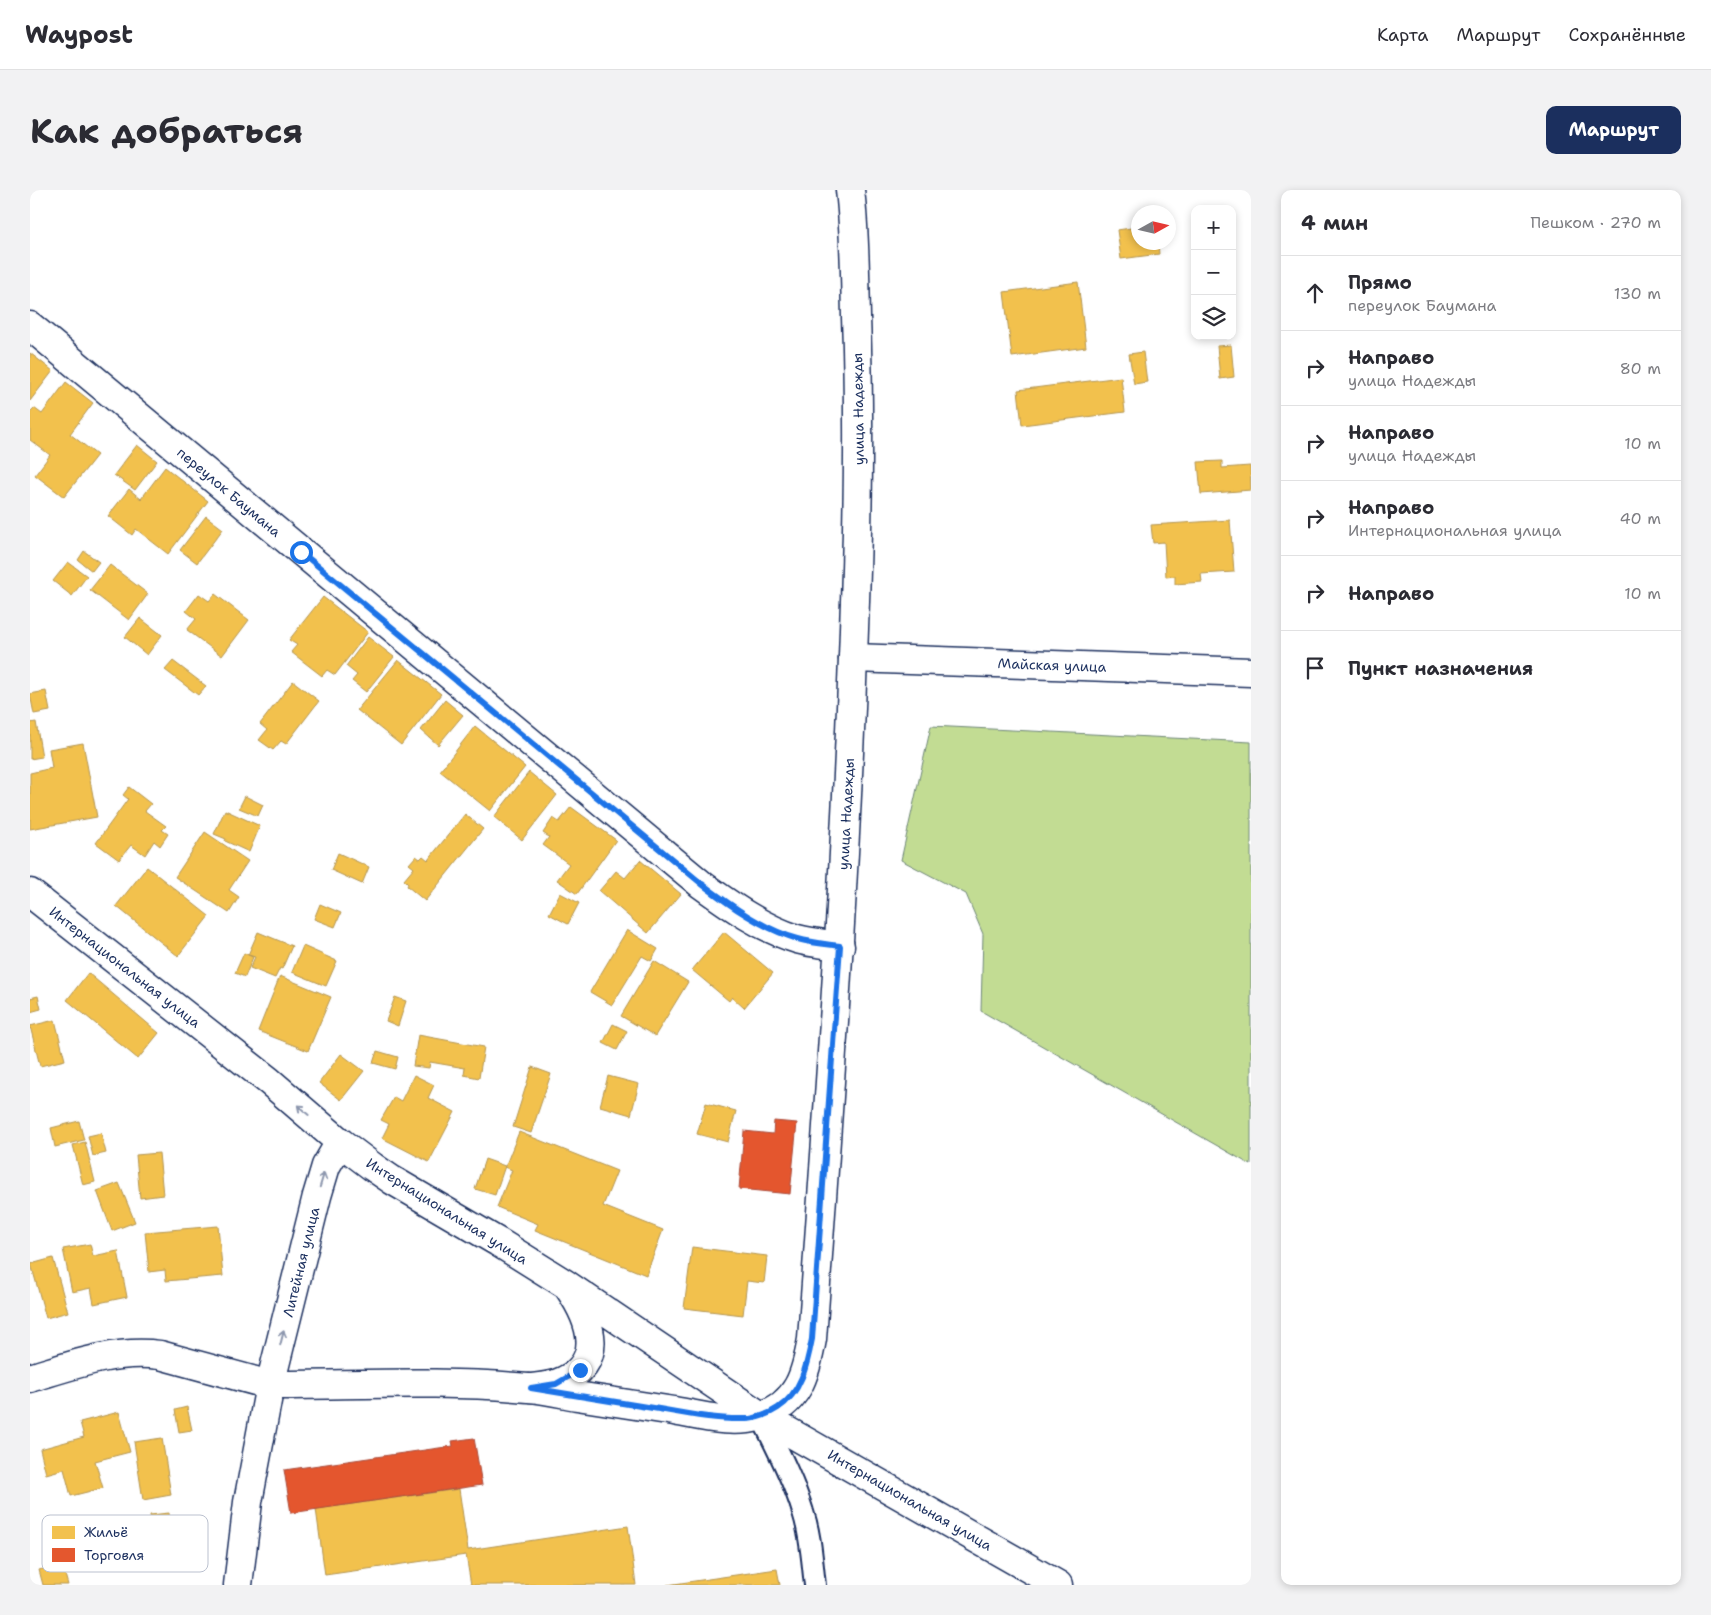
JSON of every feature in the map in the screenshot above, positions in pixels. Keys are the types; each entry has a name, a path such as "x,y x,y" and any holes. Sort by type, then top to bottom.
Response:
{"street":[{"name":"улица Надежды","path":"761,1416 777,1408 790,1398 800,1383 808,1363 812,1339 840,946 859,514 858,379 850,190"},
{"name":"переулок Баумана","path":"30,326 702,884 733,907 778,932 798,939 840,946"},
{"name":"Майская улица","path":"853,658 1251,672"},
{"name":"Интернациональная улица","path":"30,893 269,1081 340,1142 392,1180 567,1285 761,1416 1058,1585"},
{"name":"Литейная улица","path":"238,1585 248,1502 270,1385 317,1196 326,1166 340,1142"},
{"path":"531,1388 556,1384 568,1379 580,1370 588,1356 591,1342 586,1318 580,1304 567,1285"},
{"path":"30,1378 86,1361 130,1353 144,1353 160,1355 270,1385 455,1384 531,1388 702,1416 747,1419 761,1416"}],"lane":[{"path":"761,1416 804,1513 810,1538 815,1585"}],"green space":[{"path":"931,726 1251,742 1251,1165 981,1011 983,934 966,894 901,860"}],"building: Жильё":[{"path":"1131,228 1131,250 1159,250 1159,254 1121,259 1117,230"},
{"path":"1078,282 1086,347 1012,357 1004,292"},
{"path":"1231,345 1234,377 1220,379 1217,346"},
{"path":"1143,352 1147,382 1134,384 1129,354"},
{"path":"30,353 53,371 30,401"},
{"path":"1121,377 1125,412 1022,425 1018,390"},
{"path":"66,382 93,403 70,434 97,455 64,497 35,475 50,455 30,440 30,412 34,408 42,414"},
{"path":"137,445 157,461 135,490 114,475"},
{"path":"1222,461 1222,468 1250,466 1251,490 1201,494 1198,462"},
{"path":"165,467 208,501 168,554 136,529 132,535 108,516 129,489 141,499"},
{"path":"206,516 223,529 197,563 180,550"},
{"path":"1230,520 1234,572 1201,574 1202,582 1175,584 1175,576 1166,577 1164,542 1153,543 1151,525"},
{"path":"84,551 99,562 92,571 78,560"},
{"path":"68,562 87,576 72,596 53,581"},
{"path":"110,565 148,594 129,620 90,590"},
{"path":"199,594 209,601 215,594 249,620 222,656 187,630 196,619 186,611"},
{"path":"323,597 368,632 335,675 327,670 322,676 291,652 297,645 289,640"},
{"path":"140,618 162,635 147,655 125,637"},
{"path":"368,637 394,657 366,692 352,681 357,675 346,666"},
{"path":"398,660 441,694 401,745 357,710"},
{"path":"173,661 206,686 198,695 165,670"},
{"path":"293,681 319,701 286,744 281,741 273,750 259,740 267,730 260,724"},
{"path":"46,691 50,711 34,714 30,694"},
{"path":"445,700 463,715 438,745 421,730"},
{"path":"36,722 42,757 30,759 30,723"},
{"path":"475,726 525,767 490,811 440,771"},
{"path":"83,743 97,817 30,829 30,773 52,768 49,749"},
{"path":"529,772 557,795 522,840 494,817"},
{"path":"129,787 151,804 145,811 166,826 162,830 168,834 160,846 154,841 145,855 131,845 119,860 96,843 128,799 123,795"},
{"path":"245,796 263,805 258,816 239,808"},
{"path":"571,807 616,840 577,894 557,880 569,864 543,845 549,837 543,833 553,818 559,822"},
{"path":"225,810 260,826 249,852 214,834"},
{"path":"465,814 483,829 425,901 407,886 408,884 404,880 414,868 409,864 416,856 420,859 423,856 428,860"},
{"path":"205,832 248,861 229,890 239,897 229,913 175,877"},
{"path":"338,853 369,867 362,884 331,870"},
{"path":"640,860 681,894 648,933 599,891 616,871 625,878"},
{"path":"147,867 209,916 178,956 116,906"},
{"path":"560,893 579,903 568,924 549,914"},
{"path":"320,904 341,913 335,927 314,919"},
{"path":"627,930 658,949 651,961 642,956 612,1005 590,992"},
{"path":"258,932 292,946 282,969 280,968 275,978 250,968 255,957 248,955"},
{"path":"724,932 773,973 744,1008 732,997 729,1001 692,970"},
{"path":"303,946 337,961 326,986 292,972"},
{"path":"244,953 253,957 245,977 235,973"},
{"path":"654,961 688,982 655,1036 621,1016"},
{"path":"88,973 159,1033 138,1059 67,1000"},
{"path":"280,976 331,997 308,1051 258,1031"},
{"path":"38,996 41,1009 30,1012 30,998"},
{"path":"395,997 406,1001 398,1026 386,1021"},
{"path":"55,1020 65,1060 40,1066 30,1026"},
{"path":"613,1024 627,1031 617,1050 603,1043"},
{"path":"418,1035 484,1047 479,1078 464,1075 465,1068 430,1062 429,1068 413,1066"},
{"path":"377,1051 398,1057 395,1069 373,1063"},
{"path":"341,1054 364,1071 341,1100 319,1083"},
{"path":"532,1067 551,1074 531,1133 513,1127"},
{"path":"414,1075 434,1085 428,1098 455,1112 429,1162 382,1138 389,1124 381,1120 394,1097 401,1101"},
{"path":"608,1076 639,1084 631,1115 600,1106"},
{"path":"706,1103 736,1111 728,1142 697,1134"},
{"path":"79,1121 84,1140 55,1147 51,1128"},
{"path":"519,1132 617,1171 603,1206 663,1230 646,1275 535,1230 538,1224 497,1207 512,1170 505,1167"},
{"path":"101,1133 106,1153 93,1156 88,1136"},
{"path":"85,1142 95,1182 83,1185 73,1145"},
{"path":"159,1153 163,1195 140,1198 136,1155"},
{"path":"485,1159 505,1166 495,1195 475,1189"},
{"path":"119,1183 135,1222 112,1231 97,1191"},
{"path":"218,1226 223,1276 166,1281 165,1270 149,1272 145,1232"},
{"path":"90,1244 93,1256 118,1251 127,1297 94,1304 91,1288 72,1292 63,1249"},
{"path":"692,1247 767,1256 764,1283 747,1281 743,1315 684,1308"},
{"path":"53,1258 68,1312 46,1318 31,1264"},
{"path":"187,1407 192,1430 179,1432 175,1410"},
{"path":"119,1412 130,1452 95,1461 103,1488 71,1496 64,1469 46,1474 40,1449 84,1437 80,1422"},
{"path":"162,1438 171,1495 143,1500 134,1442"},
{"path":"459,1489 468,1550 628,1526 636,1585 471,1585 466,1555 325,1575 316,1509"},
{"path":"169,1513 169,1515 150,1515"},
{"path":"42,1569 42,1572 64,1572 68,1585 43,1585 39,1570"},
{"path":"777,1569 780,1585 667,1585"}],"building: Торговля":[{"path":"774,1121 797,1123 790,1194 739,1189 744,1131 773,1134"},
{"path":"474,1438 482,1485 291,1513 284,1470 453,1446 452,1441"}],"route":[{"path":"301,552 702,884 733,907 778,932 798,939 840,946 812,1339 808,1363 800,1383 790,1398 777,1408 761,1416 747,1419 702,1416 531,1388 556,1384 568,1379 580,1370"}]}
